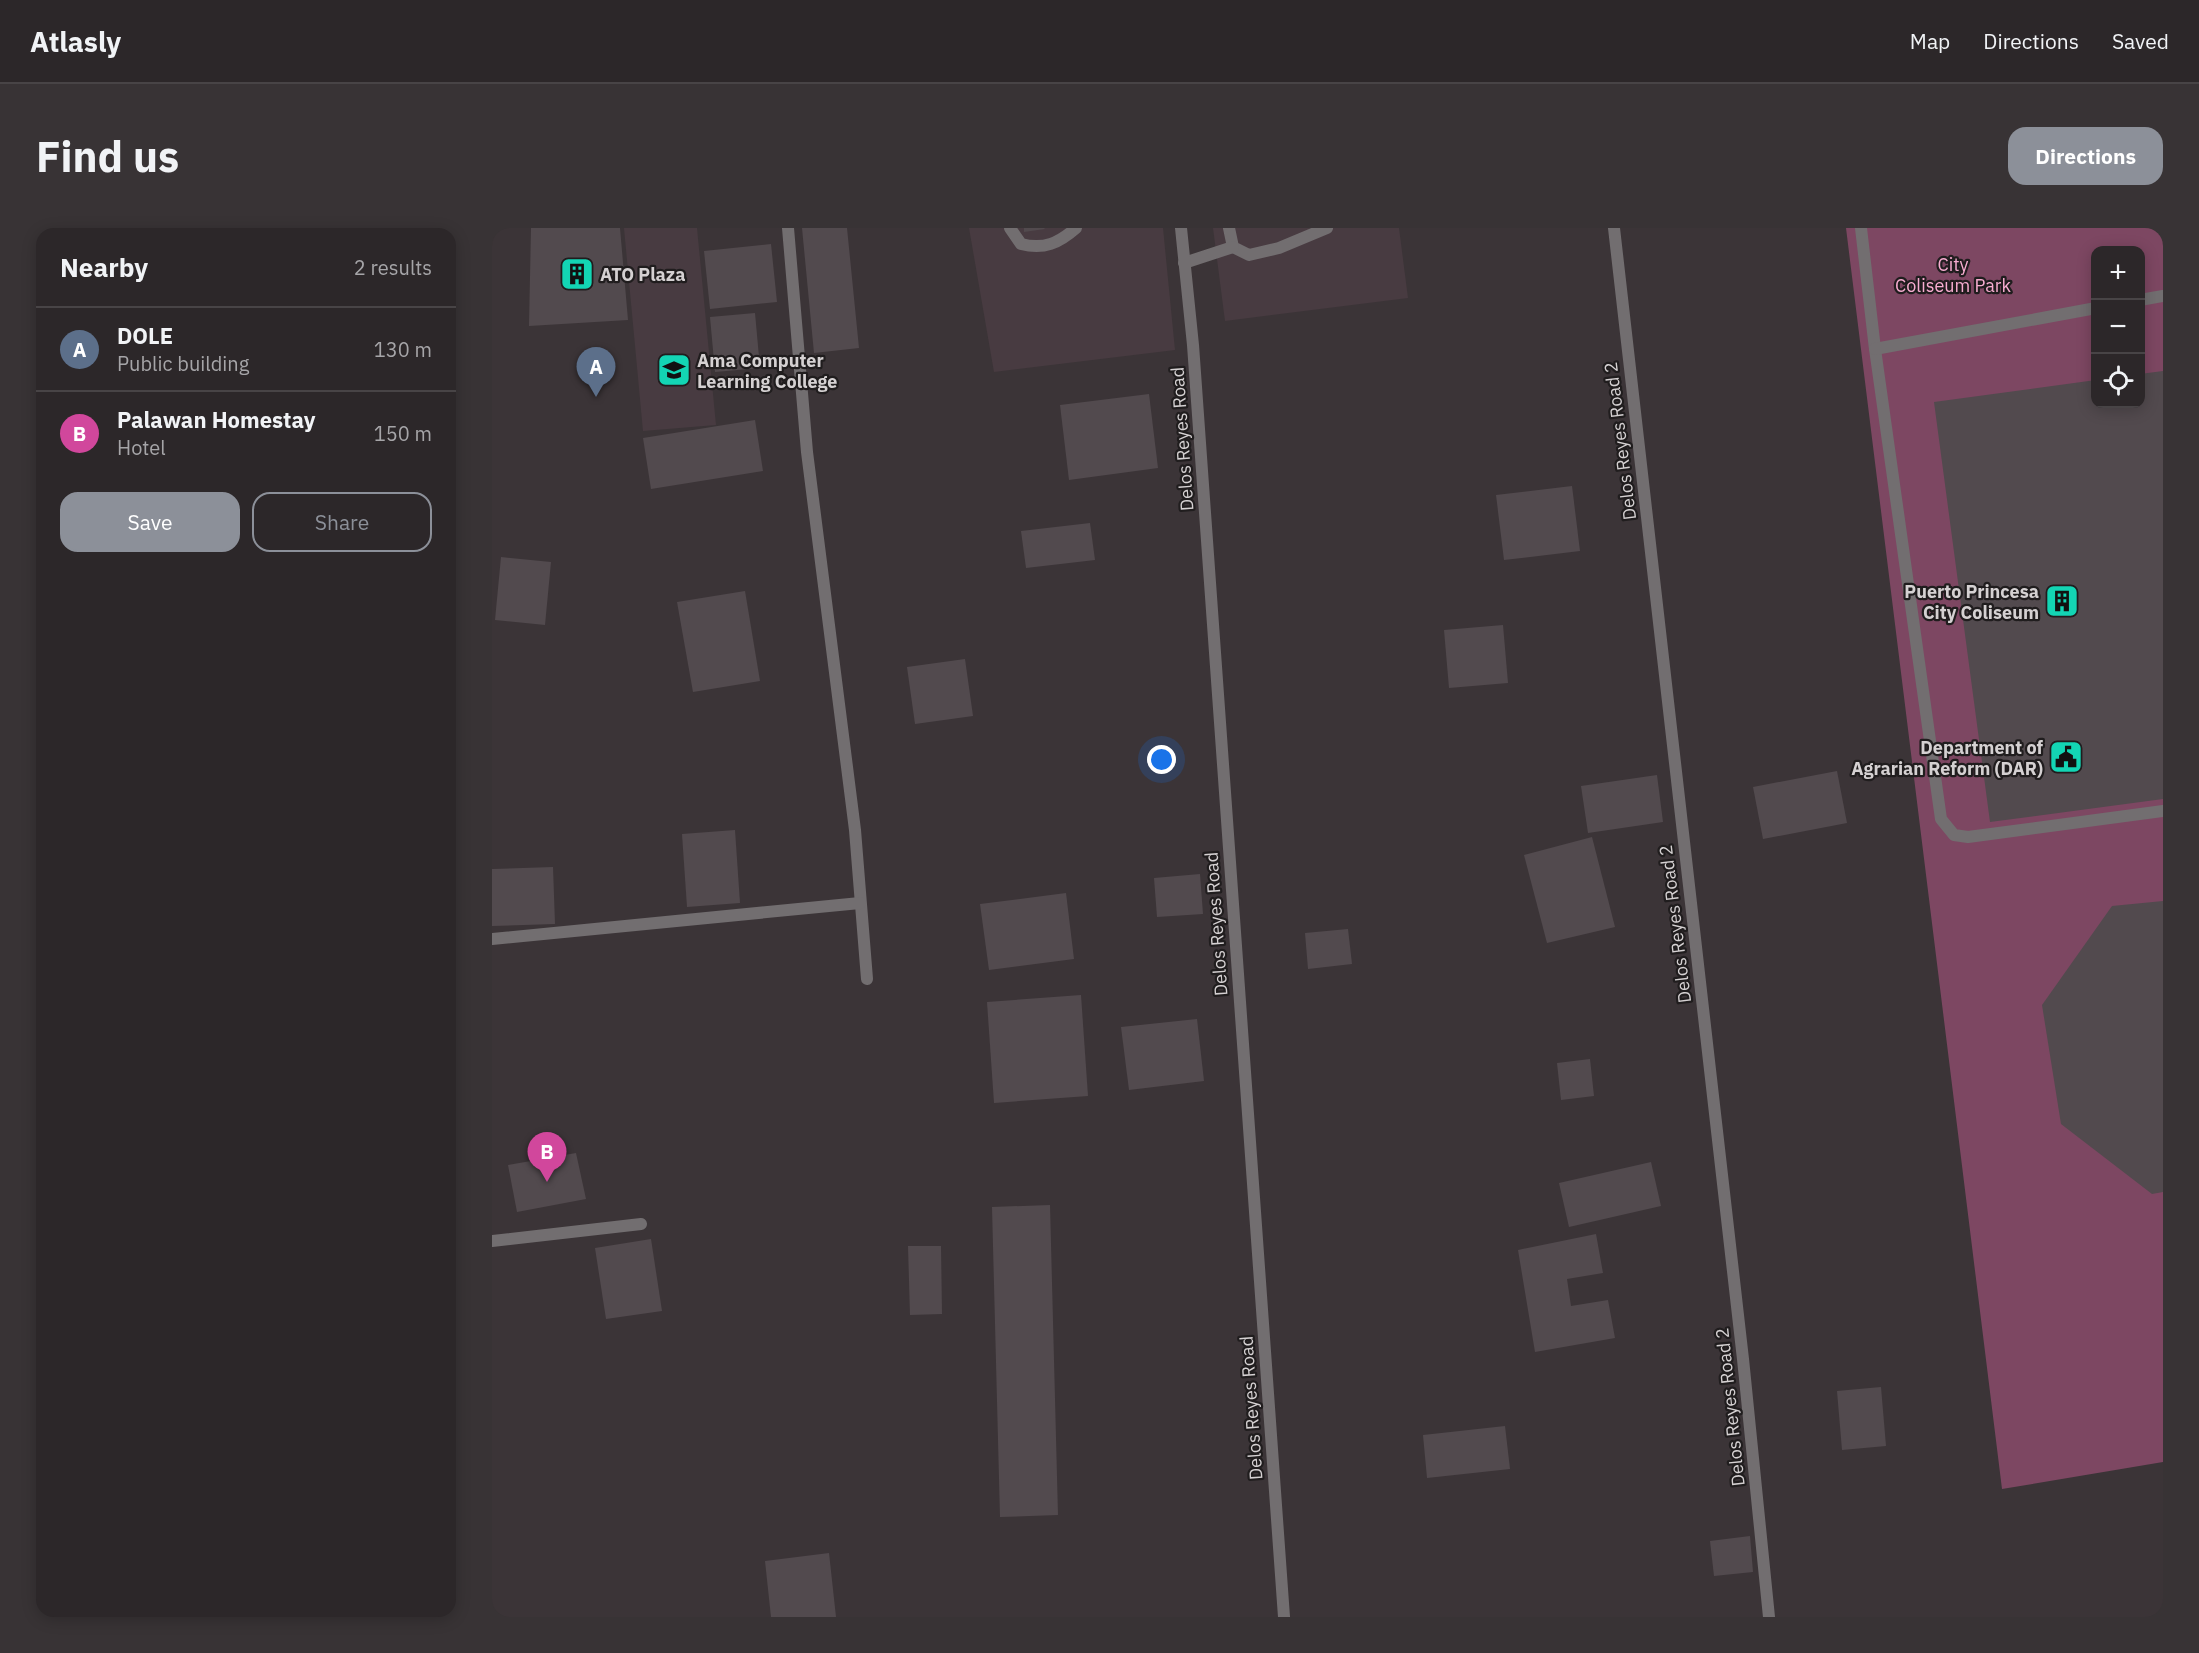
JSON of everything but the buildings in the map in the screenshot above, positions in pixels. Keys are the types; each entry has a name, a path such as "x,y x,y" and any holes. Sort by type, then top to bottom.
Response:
{"street":[{"path":"788,228 807,452 855,830 867,979"},
{"path":"1010,228 1021,244 1032,247 1056,243 1076,228"},
{"name":"Delos Reyes Road","path":"1181,228 1193,345 1284,1617"},
{"path":"1229,228 1233,248"},
{"path":"1184,263 1233,248 1249,255 1280,248 1327,228"},
{"name":"Delos Reyes Road 2","path":"1614,228 1743,1359 1769,1617"},
{"path":"1861,228 1875,349 1941,819 1954,835 1968,837 2163,811"},
{"path":"2145,299 2163,296"},
{"path":"1875,349 2091,309"},
{"path":"492,939 860,903"},
{"path":"492,1241 641,1224"}],"shaded area":[{"name":"Ama Computer Learning College","path":"624,228 697,228 716,425 643,431"},
{"path":"969,228 1163,228 1175,350 994,372"},
{"path":"1213,228 1399,228 1408,298 1225,321"}],"green space":[{"name":"City Coliseum Park","path":"1846,228 2163,228 2163,1462 2002,1489"}],"place":[{"name":"ATO Plaza","path":"577,274"},
{"name":"Ama Computer Learning College","path":"674,370"},
{"name":"DOLE","path":"596,397"},
{"name":"Puerto Princesa City Coliseum","path":"2062,601"},
{"name":"Department of Agrarian Reform (DAR)","path":"2066,757"},
{"name":"Palawan Homestay","path":"547,1182"}]}
